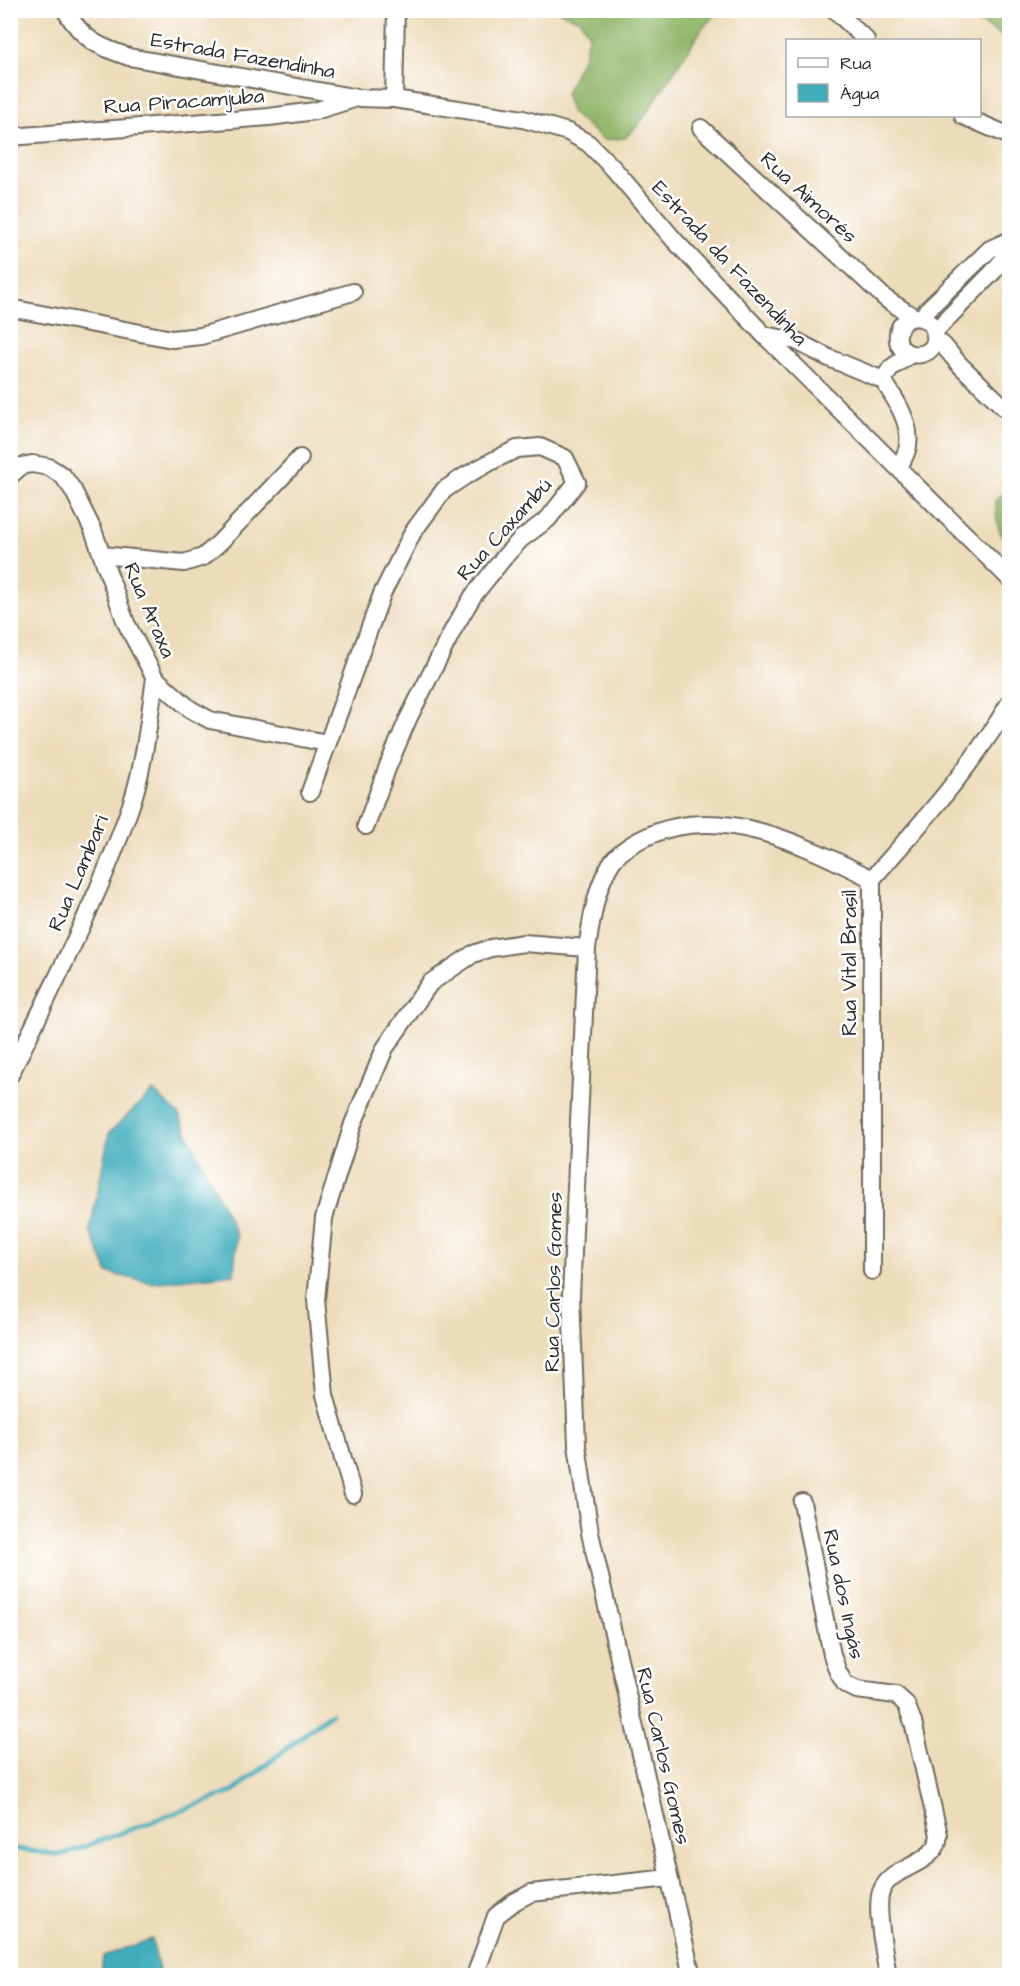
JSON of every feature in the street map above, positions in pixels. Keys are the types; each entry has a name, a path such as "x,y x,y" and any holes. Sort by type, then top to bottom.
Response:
{"street":[{"name":"Estrada Fazendinha","path":"65,10 77,29 99,46 129,57 358,98"},
{"path":"394,99 396,10"},
{"path":"835,10 865,39"},
{"name":"Estrada da Fazendinha","path":"358,98 394,99 523,119 568,132 588,143 613,168 675,241 764,334 1010,579"},
{"name":"Rua Piracamjuba","path":"10,137 269,117 315,111 358,98"},
{"path":"965,117 1010,136"},
{"name":"Rua Aimorés","path":"701,128 886,299 912,320"},
{"path":"887,374 921,344 993,272 1002,261 1009,240"},
{"path":"1009,240 990,249 927,310 912,320 897,337 947,349 959,364 1010,413"},
{"path":"10,308 172,339 201,336 353,292"},
{"path":"912,320 932,325 921,344"},
{"path":"764,334 796,341 829,358 887,374"},
{"path":"887,374 908,435 908,446 899,468"},
{"name":"Rua Caxambú","path":"310,792 382,594 413,532 444,490 482,466 518,449 540,447 565,459 577,482 548,519 521,539 473,596 454,628 408,719 366,826"},
{"path":"102,555 184,563 203,557 300,458"},
{"name":"Rua Araxa","path":"10,476 21,466 32,464 49,467 63,476 73,490 88,521 126,623 155,678 190,710 210,720 327,742"},
{"name":"Rua Lambari","path":"10,1075 102,882 131,806 145,743 155,678"},
{"name":"Rua Vital Brasil","path":"872,1271 872,879 920,824 989,738 1010,702"},
{"name":"Rua Carlos Gomes","path":"692,1976 590,1533 577,1445 571,1296 587,948 596,896 611,863 634,842 677,826 699,823 723,824 770,834 834,860 872,879"},
{"path":"353,1494 325,1395 316,1300 324,1218 353,1124 385,1048 430,983 473,954 491,948 524,943 587,948"},
{"name":"Rua dos Ingás","path":"802,1502 832,1656 838,1672 845,1684 857,1690 896,1695 906,1704 913,1722 939,1835 936,1847 928,1855 888,1882 881,1892 879,1909 888,1976"},
{"path":"475,1976 496,1916 514,1902 531,1893 669,1878"}],"green space":[{"path":"720,10 703,27 640,123 625,138 604,140 572,113 565,93 584,56 589,34 580,20 558,11"},
{"path":"956,11 1009,11 1009,40 985,25"},
{"path":"1009,490 1009,548 998,525 996,500"}],"water":[{"path":"153,1091 178,1113 237,1236 234,1274 152,1283 108,1273 90,1230 109,1133"},
{"path":"152,1939 160,1975 101,1975 103,1956"}],"waterway":[{"path":"10,1848 61,1855 232,1792 331,1713"}]}
